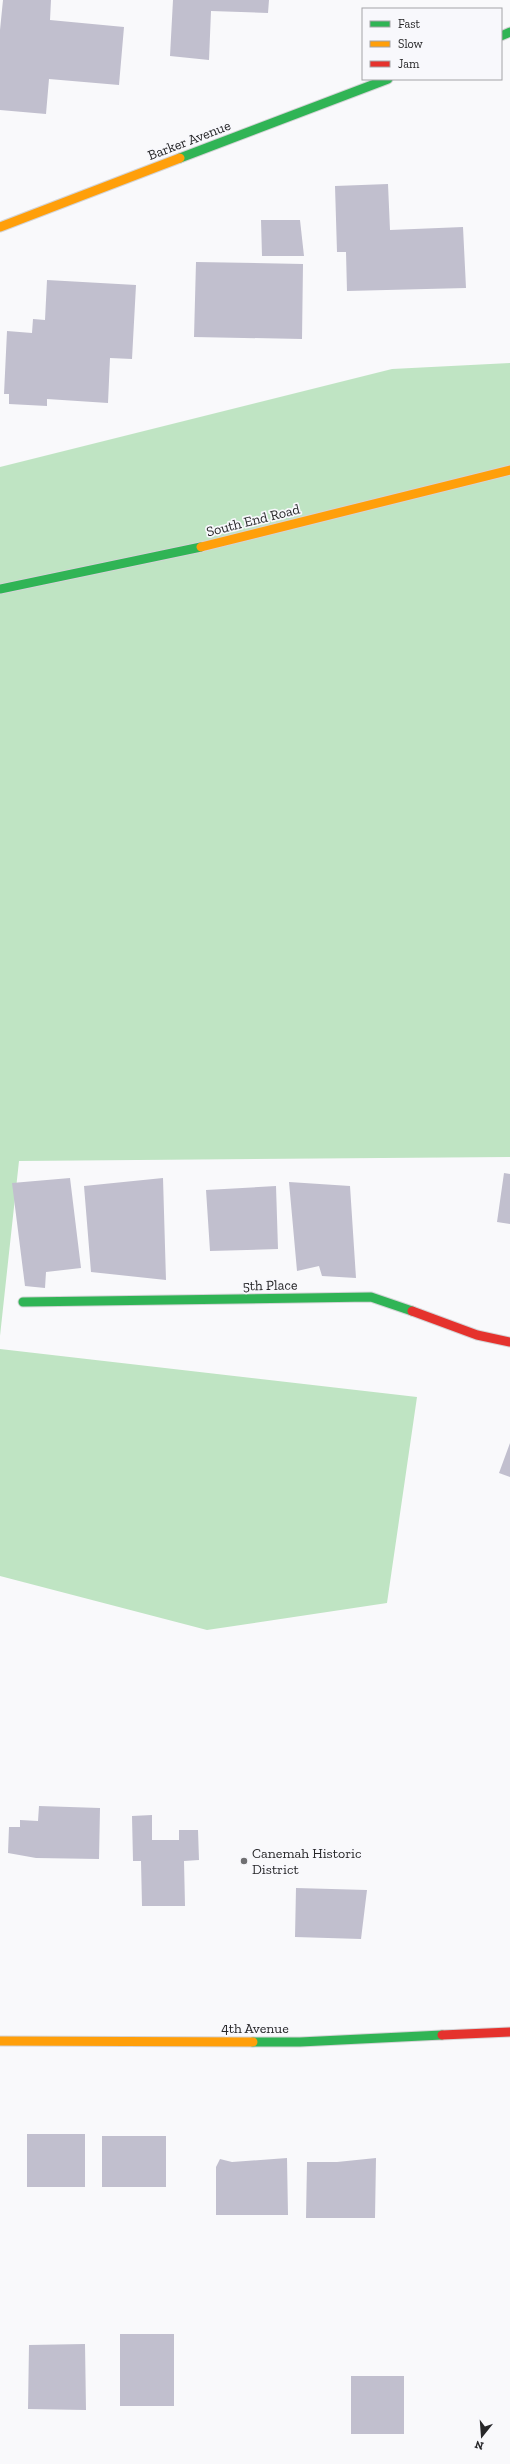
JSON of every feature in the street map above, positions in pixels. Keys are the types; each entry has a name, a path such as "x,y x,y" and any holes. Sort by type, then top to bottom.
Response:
{"street":[{"name":"Barker Avenue","path":"0,227 385,80"},
{"name":"South End Road","path":"0,589 190,550 510,470"},
{"name":"5th Place","path":"23,1302 371,1297 396,1304 468,1332 510,1342"},
{"name":"4th Avenue","path":"0,2041 300,2042 510,2032"}],"green space":[{"path":"510,363 510,1157 19,1161 0,1336 0,467 392,369"},
{"path":"0,1349 417,1397 387,1603 207,1630 0,1576"}],"building":[{"path":"3,0 51,0 50,20 124,27 119,85 49,79 46,114 0,110 0,30"},
{"path":"173,0 269,0 268,13 211,11 209,60 170,56"},
{"path":"388,184 390,230 463,227 466,288 347,291 346,252 337,252 335,186"},
{"path":"261,220 300,220 304,256 262,256"},
{"path":"196,262 303,264 302,339 194,337"},
{"path":"47,280 136,285 132,359 110,358 108,403 47,399 47,406 9,404 9,394 4,394 7,331 32,333 33,319 45,320"},
{"path":"504,1173 510,1174 510,1224 497,1222"},
{"path":"70,1178 81,1268 46,1272 45,1288 25,1286 12,1183"},
{"path":"163,1178 166,1280 91,1272 84,1186"},
{"path":"289,1182 350,1186 356,1278 322,1276 319,1266 297,1271"},
{"path":"276,1186 278,1249 210,1251 206,1190"},
{"path":"510,1443 510,1477 499,1473"},
{"path":"39,1806 100,1808 99,1859 36,1858 8,1853 9,1827 20,1827 20,1820 38,1821"},
{"path":"152,1815 152,1840 179,1840 179,1830 198,1830 199,1860 184,1861 185,1906 142,1906 141,1861 133,1861 132,1816"},
{"path":"296,1888 367,1890 361,1939 295,1937"},
{"path":"27,2134 85,2134 85,2187 27,2187"},
{"path":"102,2136 166,2136 166,2187 102,2187"},
{"path":"287,2158 288,2215 216,2215 216,2167 220,2159 232,2162"},
{"path":"376,2158 375,2218 306,2218 307,2162 337,2162"},
{"path":"120,2334 174,2334 174,2406 120,2406"},
{"path":"85,2344 86,2410 28,2409 29,2345"},
{"path":"351,2376 404,2376 404,2434 351,2434"}],"traffic: fast":[{"path":"502,36 510,32"},
{"path":"180,158 385,80"},
{"path":"0,589 201,547"},
{"path":"23,1302 371,1297 412,1311"},
{"path":"253,2042 300,2042 442,2035"}],"traffic: slow":[{"path":"0,227 180,158"},
{"path":"201,547 510,470"},
{"path":"0,2041 253,2042"}],"traffic: jam":[{"path":"412,1311 477,1335 510,1342"},
{"path":"442,2035 510,2032"}],"place":[{"name":"Canemah Historic District","path":"244,1861"}]}
